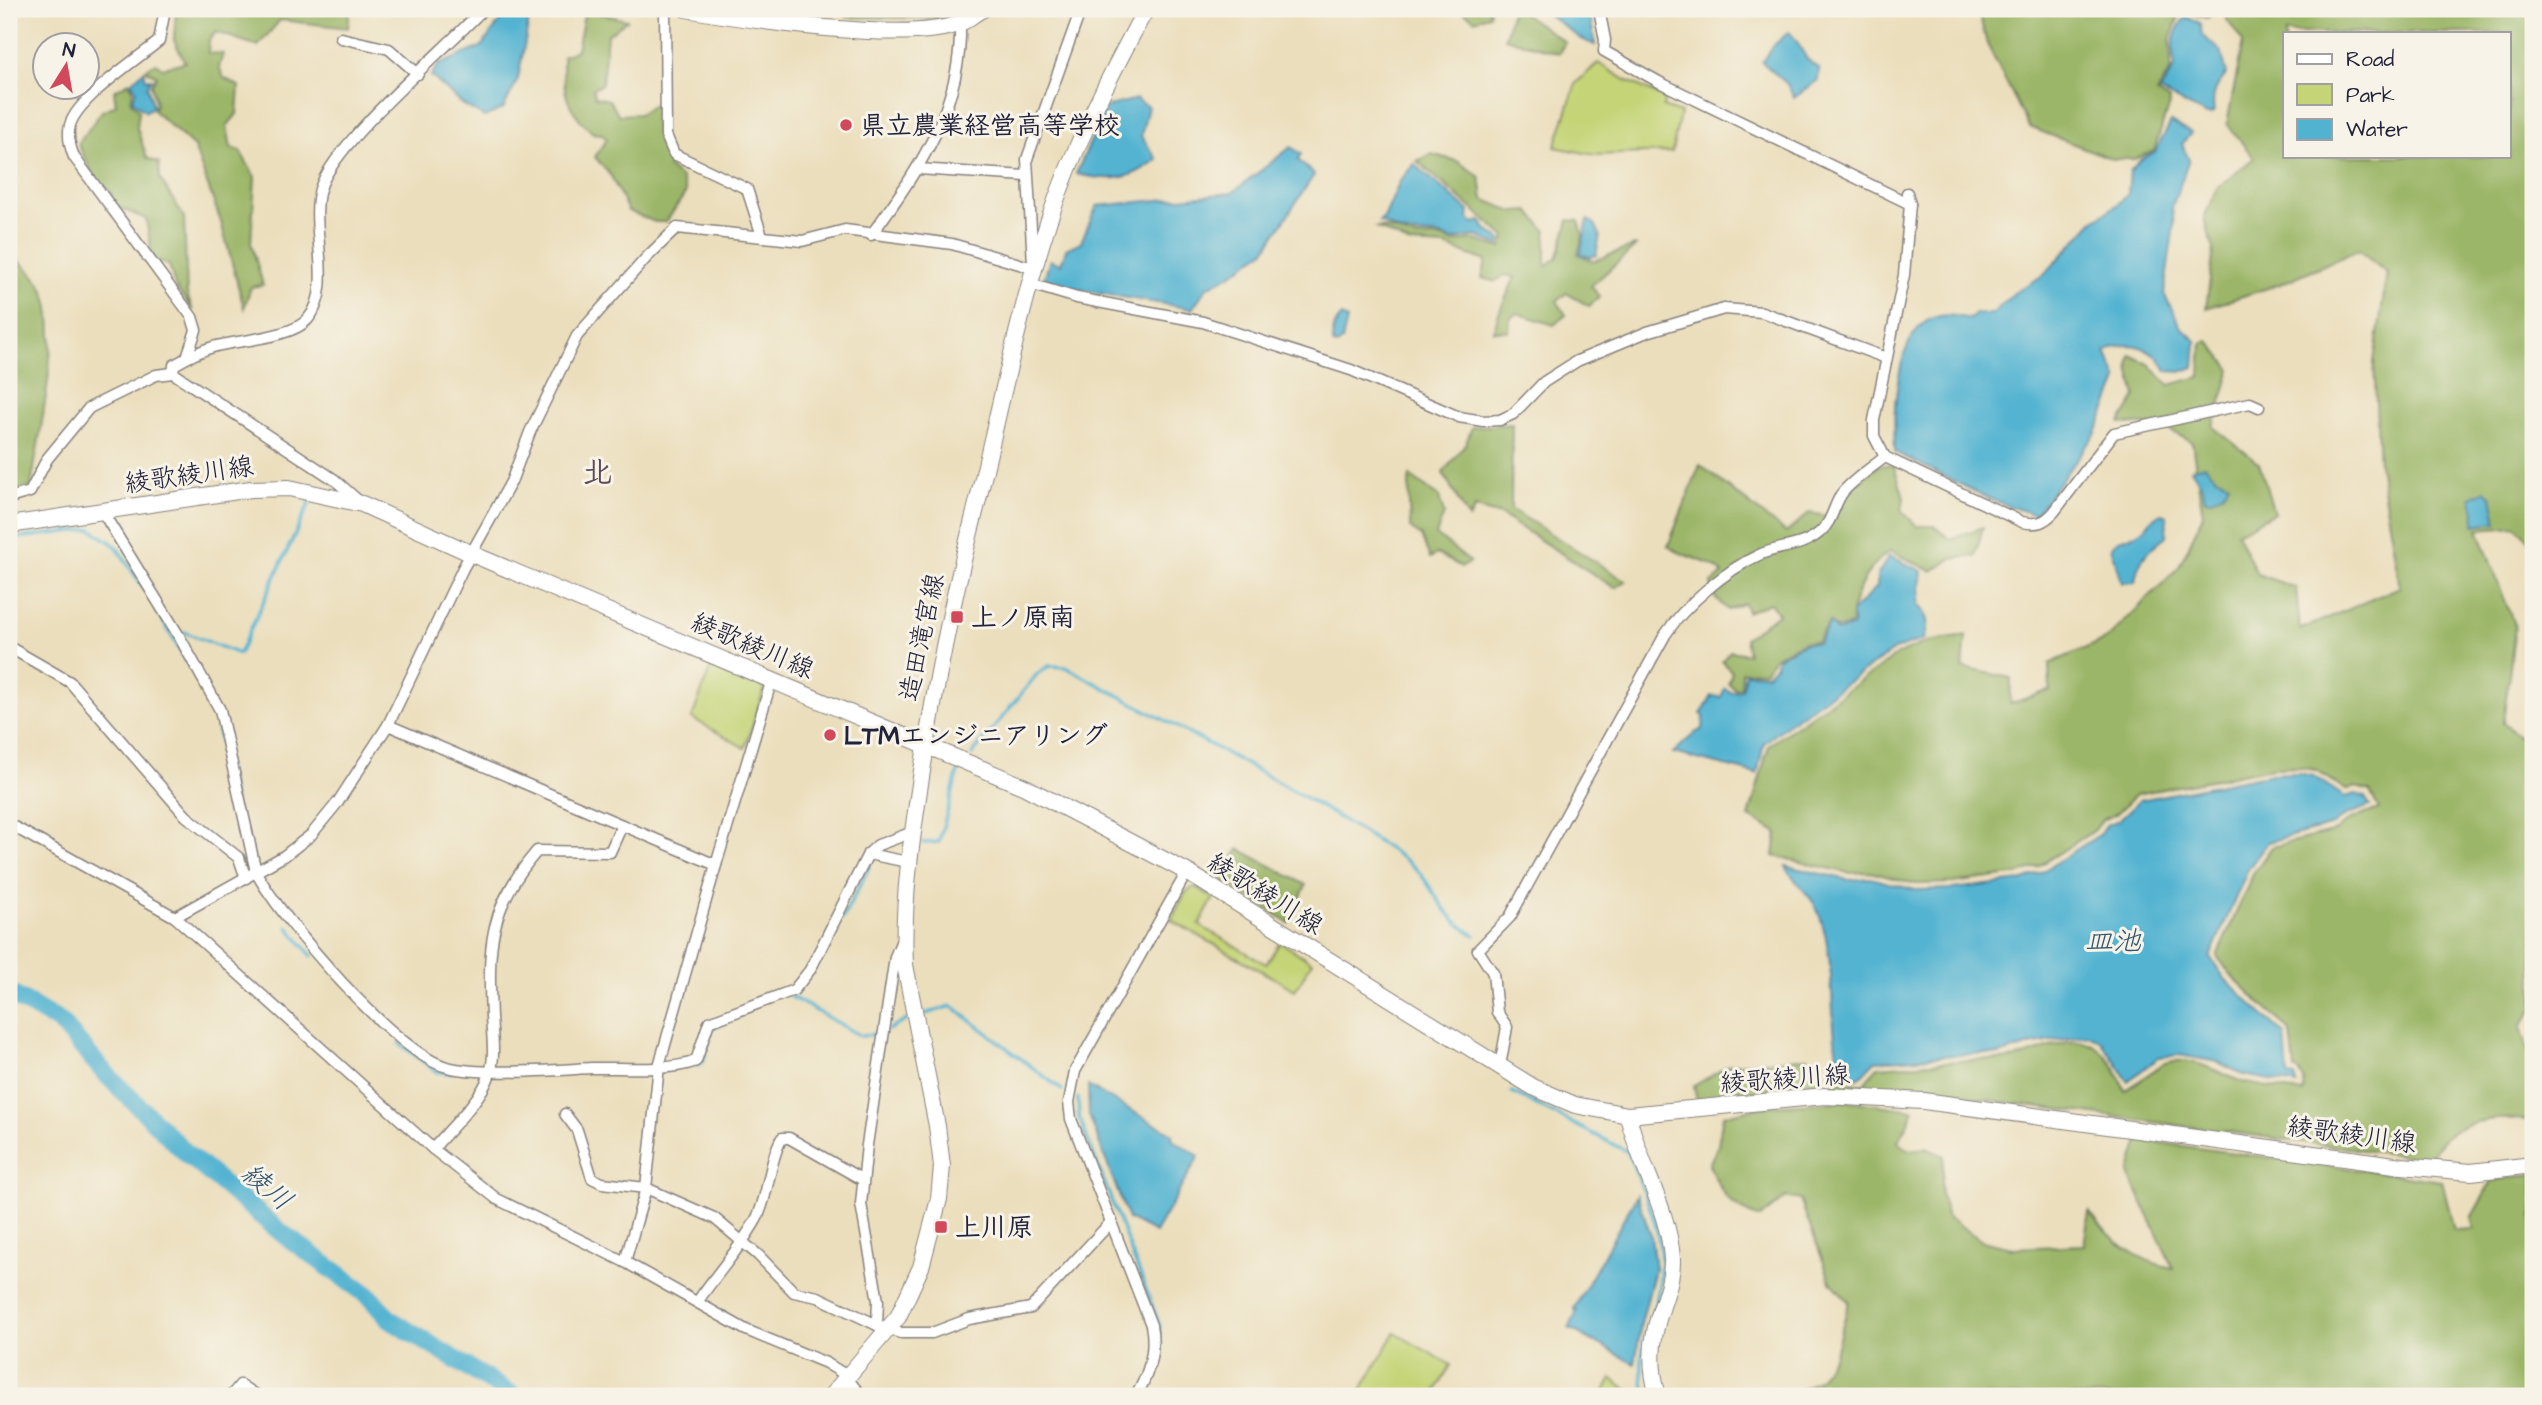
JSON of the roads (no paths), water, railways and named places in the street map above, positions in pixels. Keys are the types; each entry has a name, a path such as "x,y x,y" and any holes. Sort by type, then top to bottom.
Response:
{"main road":[{"path":"686,9 797,24 925,30 960,23 983,9"},
{"name":"造田滝宮線","path":"831,1396 849,1379 883,1327 908,1299 921,1267 939,1199 942,1167 937,1126 905,965 904,938 908,862 925,744 948,615 1032,278 1071,162 1099,97 1146,9"},
{"name":"綾歌綾川線","path":"9,526 251,489 289,488 362,504 472,554 772,679 1047,798 1186,872 1533,1087 1575,1105 1628,1115 1793,1098 1889,1098 2427,1169 2496,1171 2533,1165"},
{"path":"1628,1115 1664,1221 1672,1261 1670,1280 1654,1333 1651,1369 1658,1396"}],"street":[{"path":"164,9 159,41 80,107 70,125 69,144 74,157 192,317 196,330 187,357"},
{"path":"173,373 174,365 187,357 213,347 291,330 307,321 316,308 320,289 317,209 320,189 333,164 482,9"},
{"path":"665,9 666,135 674,154 747,189 762,236"},
{"path":"1032,278 1027,159 1037,125 1082,9"},
{"path":"1599,9 1605,40 1604,51 1671,87 1909,199 1904,275 1874,420 1874,436 1885,457 2022,522 2035,525 2046,521 2054,512 2114,433 2250,403 2259,407"},
{"path":"871,235 918,169 950,100 958,69 960,23"},
{"path":"341,37 389,48 418,74"},
{"path":"918,169 1026,176"},
{"path":"175,917 251,875 311,835 338,802 388,725 472,554 511,482 530,432 577,336 596,312 677,228 802,241 845,230 952,244 1026,266 1032,278 1077,298 1203,322 1351,370 1459,416 1483,421 1500,420 1513,414 1544,382 1588,356 1647,332 1724,309 1762,312 1886,358"},
{"path":"9,498 30,492 47,459 89,408 156,374 173,373 335,480 362,504"},
{"path":"1500,1066 1507,1027 1497,1012 1493,973 1478,950 1510,917 1665,635 1679,614 1698,596 1756,556 1788,548 1819,533 1830,522 1845,489 1885,457"},
{"path":"324,494 335,480"},
{"path":"103,511 180,636 220,710 251,875"},
{"path":"9,647 70,682 186,816 239,858 313,949 402,1041 428,1060 448,1068 491,1070 659,1066 696,1061 709,1022 794,990 810,970 868,854 878,845 913,832"},
{"path":"625,1262 646,1188 659,1066 772,679"},
{"path":"388,725 716,865"},
{"path":"9,824 175,917 433,1149 497,1199 625,1262 746,1330 826,1363 849,1379 861,1396"},
{"path":"433,1149 483,1086 491,1070 493,1048 488,958 491,937 502,905 537,851 610,852 622,825"},
{"path":"868,854 908,862"},
{"path":"1136,1396 1150,1364 1154,1337 1071,1119 1072,1086 1082,1058 1186,872"},
{"path":"883,1327 862,1204 863,1180 895,957 904,938"},
{"path":"565,1114 577,1130 592,1178 601,1183 646,1188 714,1218 794,1292 818,1297 883,1327 914,1334 932,1333 969,1319 1031,1308 1112,1221"},
{"path":"698,1301 742,1242 769,1190 777,1146 782,1138 789,1138 863,1180"},
{"path":"231,1396 240,1385 257,1396"}],"water":[{"path":"509,9 531,9 518,79 503,109 484,117 462,104 431,76 438,65 481,47"},
{"path":"1541,9 1589,9 1595,45 1581,39"},
{"path":"2186,17 2200,23 2202,35 2221,51 2227,74 2215,92 2214,113 2207,115 2160,92 2175,66 2174,40"},
{"path":"1789,32 1808,60 1819,69 1818,80 1794,98 1787,84 1762,62 1773,46"},
{"path":"144,71 146,79 152,79 147,86 153,106 146,112 133,101 136,90 131,82"},
{"path":"1136,99 1148,107 1141,136 1157,159 1138,172 1119,178 1076,174 1106,107"},
{"path":"2171,122 2191,133 2182,144 2189,160 2172,207 2174,225 2164,294 2182,328 2196,341 2194,367 2181,372 2167,371 2156,356 2132,345 2123,345 2106,352 2118,380 2096,433 2035,515 1990,499 1895,452 1896,398 1903,358 1910,340 1920,327 1933,318 1942,316 1970,319 1976,314 1992,314 2014,293 2045,274 2094,220 2128,194 2130,171 2140,160 2155,152"},
{"path":"1291,147 1301,154 1298,160 1314,175 1265,250 1229,276 1207,287 1192,309 1081,290 1044,279 1050,260 1061,264 1066,249 1081,242 1097,206 1232,193"},
{"path":"1414,164 1469,211 1468,218 1474,223 1481,221 1486,229 1501,240 1499,245 1476,236 1451,240 1435,235 1406,233 1379,222 1384,218 1400,181"},
{"path":"1588,220 1595,224 1600,235 1596,255 1590,257 1580,254"},
{"path":"1342,316 1347,320 1342,341 1337,345 1333,344 1333,332"},
{"path":"2205,465 2215,476 2229,483 2222,494 2210,500 2204,498 2203,488 2191,469"},
{"path":"2486,490 2492,497 2497,522 2474,525 2475,510 2471,497"},
{"path":"2161,514 2167,516 2166,536 2145,556 2138,567 2135,582 2122,583 2111,547 2143,530"},
{"path":"1889,556 1922,571 1918,604 1927,621 1924,639 1894,650 1764,743 1757,774 1673,753 1703,729 1704,716 1701,714 1712,696 1721,697 1725,688 1730,692 1742,690 1745,673 1767,674 1776,665 1777,658 1805,643 1818,643 1830,623 1837,632 1853,626 1852,612 1877,587 1877,576"},
{"name":"皿池","path":"2298,773 2313,776 2345,797 2356,794 2365,797 2370,806 2346,815 2333,825 2268,842 2248,869 2210,957 2226,980 2285,1035 2288,1076 2295,1077 2297,1085 2244,1075 2218,1062 2179,1055 2159,1057 2128,1081 2101,1041 2089,1035 2034,1044 1999,1055 1985,1053 1875,1061 1859,1078 1840,1074 1824,928 1815,904 1786,866 1849,880 1870,878 1915,890 1953,889 2021,881 2040,873 2099,835 2106,825 2119,820 2140,800 2272,774"},
{"path":"1088,1086 1173,1134 1172,1139 1199,1156 1155,1233 1128,1219 1089,1115"},
{"path":"1637,1195 1651,1236 1655,1269 1641,1324 1635,1364 1569,1328 1577,1311 1574,1309"}],"waterway":[{"path":"184,632 239,654 310,502"},
{"path":"9,539 91,529 116,546 146,592"},
{"path":"155,607 207,697"},
{"path":"972,755 1038,673 1049,666 1066,667 1279,783 1404,859 1423,877 1451,917 1475,935"},
{"path":"213,707 249,869"},
{"path":"923,843 939,842 958,772"},
{"path":"842,919 870,866"},
{"path":"254,881 263,892"},
{"path":"288,927 312,956"},
{"name":"綾川","path":"9,993 60,1022 104,1072 188,1155 283,1234 369,1296 389,1319 514,1396"},
{"path":"790,996 861,1036 874,1034"},
{"path":"925,1014 952,1006 1062,1090"},
{"path":"696,1066 703,1062 712,1028 742,1015"},
{"path":"888,1030 907,1020"},
{"path":"399,1043 437,1072 451,1073"},
{"path":"1512,1092 1628,1152 1650,1207 1660,1251 1660,1282 1642,1359 1646,1396"},
{"path":"1078,1098 1079,1117 1160,1326 1160,1362 1145,1396"}],"place":[{"name":"県立農業経営高等学校","path":"846,125"},
{"name":"上ノ原南","path":"957,617"},
{"name":"LTMエンジニアリング","path":"830,735"},
{"name":"上川原","path":"941,1227"}],"district":[{"name":"北","path":"597,472"}]}
